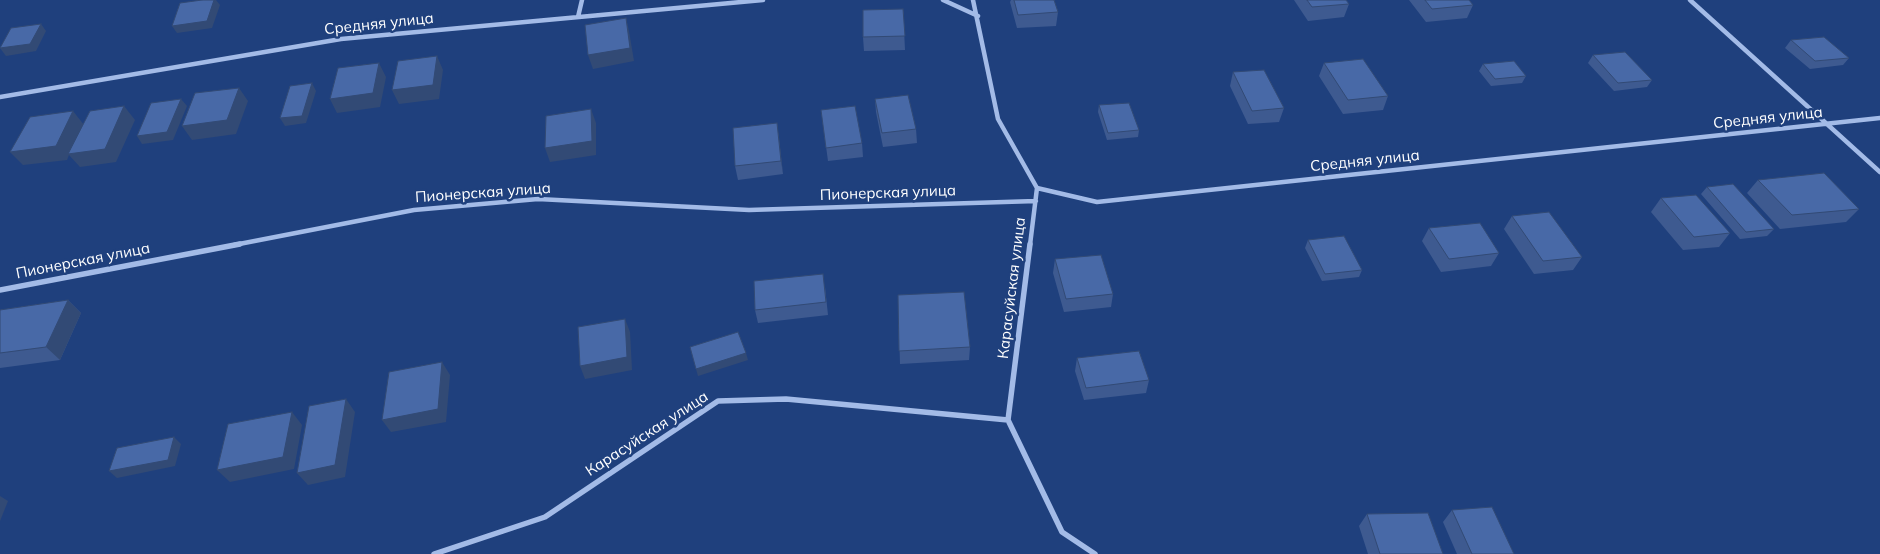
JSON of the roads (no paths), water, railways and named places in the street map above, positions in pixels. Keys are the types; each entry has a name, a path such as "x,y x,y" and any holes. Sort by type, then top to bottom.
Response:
{"street":[{"path":"578,17 582,0"},
{"name":"Средняя улица","path":"0,97 341,39 763,0"},
{"path":"942,0 978,16"},
{"path":"973,0 978,16 998,119 1038,188"},
{"path":"1690,0 1880,172"},
{"name":"Средняя улица","path":"1038,188 1097,202 1880,118"},
{"name":"Карасуйская улица","path":"434,554 545,517 718,401 786,400 1008,420 1038,188"},
{"name":"Пионерская улица","path":"0,290 414,210 538,200 749,210 1036,201"},
{"path":"1008,420 1062,532 1095,554"}]}
